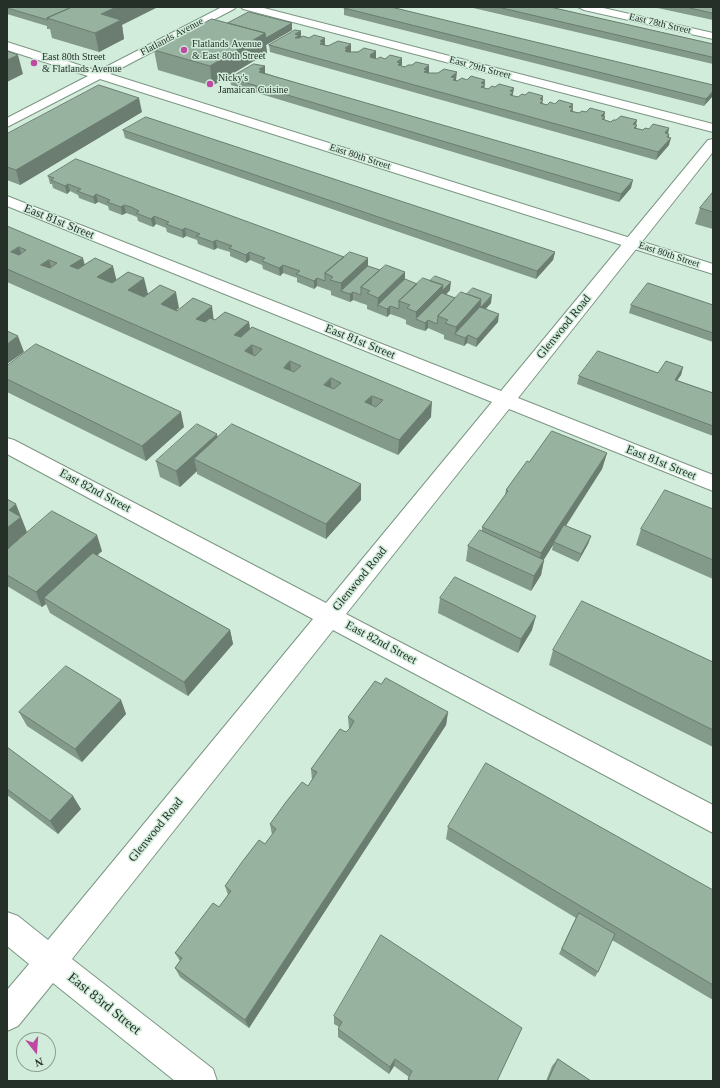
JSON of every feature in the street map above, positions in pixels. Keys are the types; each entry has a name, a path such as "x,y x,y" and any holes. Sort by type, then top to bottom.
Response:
{"street":[{"name":"Flatlands Avenue","path":"7,124 230,7"},
{"name":"East 79th Street","path":"247,7 713,128"},
{"name":"East 78th Street","path":"584,7 713,36"},
{"name":"East 80th Street","path":"7,46 713,269"},
{"name":"Glenwood Road","path":"7,1015 713,143"},
{"name":"East 81st Street","path":"7,201 713,483"},
{"name":"East 82nd Street","path":"7,445 713,820"},
{"name":"East 83rd Street","path":"7,927 201,1081"}],"building":[{"path":"7,7 70,8 47,18 48,20"},
{"path":"72,7 116,7 101,14 121,20 95,33 47,18"},
{"path":"391,7 713,85 713,91 706,99 344,8"},
{"path":"498,7 550,7 713,44 713,57"},
{"path":"686,7 713,7 713,13"},
{"path":"249,12 292,23 266,38 265,33 228,23"},
{"path":"212,19 265,33 210,66 154,50"},
{"path":"295,30 301,31 295,34 299,35 295,38 303,36 309,38 314,35 325,38 320,41 323,42 320,44 328,46 338,41 351,44 345,48 347,49 345,51 358,52 364,48 376,51 370,55 373,56 370,57 377,59 380,57 385,59 390,55 402,58 397,62 400,63 398,65 405,67 416,62 429,65 424,69 427,70 424,72 428,73 438,73 444,69 457,72 451,77 455,78 453,80 457,81 462,78 467,80 471,76 485,80 481,83 485,84 481,87 488,89 499,84 514,88 510,91 513,92 510,95 518,97 529,92 543,96 540,99 543,100 540,103 547,105 550,102 555,104 559,100 573,104 569,107 573,108 570,111 579,113 582,111 586,112 590,108 605,112 601,116 605,117 602,119 611,122 621,116 637,120 633,124 637,125 634,128 643,130 645,128 649,129 653,124 669,128 665,133 669,134 667,137 671,138 658,152 269,45"},
{"path":"7,51 18,55 7,60"},
{"path":"254,64 265,66 259,69 262,70 259,72 633,180 621,194 230,78"},
{"path":"99,85 139,98 16,170 7,167 7,134"},
{"path":"146,117 555,252 537,271 123,130"},
{"path":"76,159 344,257 325,273 325,281 317,278 314,281 296,274 300,271 283,265 279,268 262,261 265,258 249,252 246,255 229,248 232,246 216,240 213,242 196,236 200,234 185,228 182,230 166,224 169,222 154,216 151,219 136,213 139,211 131,207 124,205 121,207 107,202 110,200 96,194 93,197 77,191 81,189 68,184 65,186 51,180 54,178 48,176"},
{"path":"713,192 713,212 700,208"},
{"path":"7,226 83,258 70,266 78,269 95,258 113,266 97,277 112,283 128,272 144,278 128,290 144,297 160,285 176,292 161,304 177,311 193,298 212,306 196,319 205,322 210,318 215,320 225,312 249,322 234,335 241,337 252,327 432,402 399,440 7,269","holes":["19,247 26,250 19,255 11,252","49,260 57,263 50,268 41,265","252,345 262,349 255,356 245,351","290,361 301,366 294,372 284,368","331,378 341,383 334,389 324,385","372,396 383,400 376,407 365,402"]},
{"path":"350,252 368,258 341,283 330,280 333,277 325,273"},
{"path":"386,265 405,272 378,298 367,293 370,291 361,287"},
{"path":"368,266 380,270 361,287 361,295 353,292 350,294 341,291"},
{"path":"435,276 451,282 442,291 443,285 430,281"},
{"path":"423,278 443,285 416,312 407,308 410,305 399,301"},
{"path":"405,279 417,284 399,301 399,309 390,306 387,309 378,305"},
{"path":"648,283 713,305 713,333 631,305"},
{"path":"473,288 492,295 481,307 481,299 467,294"},
{"path":"461,292 481,299 456,327 445,323 448,320 438,316"},
{"path":"442,293 455,298 438,316 437,324 428,320 425,323 416,319"},
{"path":"480,307 499,314 477,339 468,335 465,338 455,334"},
{"path":"7,331 18,336 7,344"},
{"path":"36,344 181,412 142,446 7,379 7,366"},
{"path":"598,351 658,373 666,361 683,367 675,380 713,393 713,426 579,376"},
{"path":"197,424 217,434 176,471 156,461"},
{"path":"232,424 361,484 326,524 194,459"},
{"path":"552,431 607,453 541,553 482,527 508,491 506,490 527,461 529,462"},
{"path":"665,490 713,509 713,560 641,529"},
{"path":"7,499 16,504 9,510 21,517 7,528"},
{"path":"52,511 97,535 36,592 7,575 7,550"},
{"path":"564,525 591,536 581,554 554,542"},
{"path":"480,530 544,560 534,576 468,546"},
{"path":"93,553 230,630 184,682 44,598"},
{"path":"455,577 536,616 521,639 440,598"},
{"path":"582,601 713,662 713,730 553,650"},
{"path":"66,666 121,700 75,749 19,712"},
{"path":"386,678 448,712 245,1020 175,968 182,958 175,953 213,903 219,907 231,891 225,886 242,862 259,840 265,844 276,829 270,824 286,802 302,782 308,786 317,772 311,769 340,729 346,732 350,728 354,721 348,717 375,681 381,684"},
{"path":"7,747 73,796 50,821 7,789"},
{"path":"486,763 713,890 713,985 448,827"},
{"path":"579,913 615,934 598,972 562,949"},
{"path":"381,935 522,1028 497,1081 411,1081 408,1079 412,1071 395,1059 390,1067 338,1029 342,1022 334,1016"},
{"path":"558,1059 591,1081 548,1081"}],"place":[{"name":"Flatlands Avenue & East 80th Street","path":"184,50"},
{"name":"East 80th Street & Flatlands Avenue","path":"34,63"},
{"name":"Nicky's Jamaican Cuisine","path":"210,84"}]}
